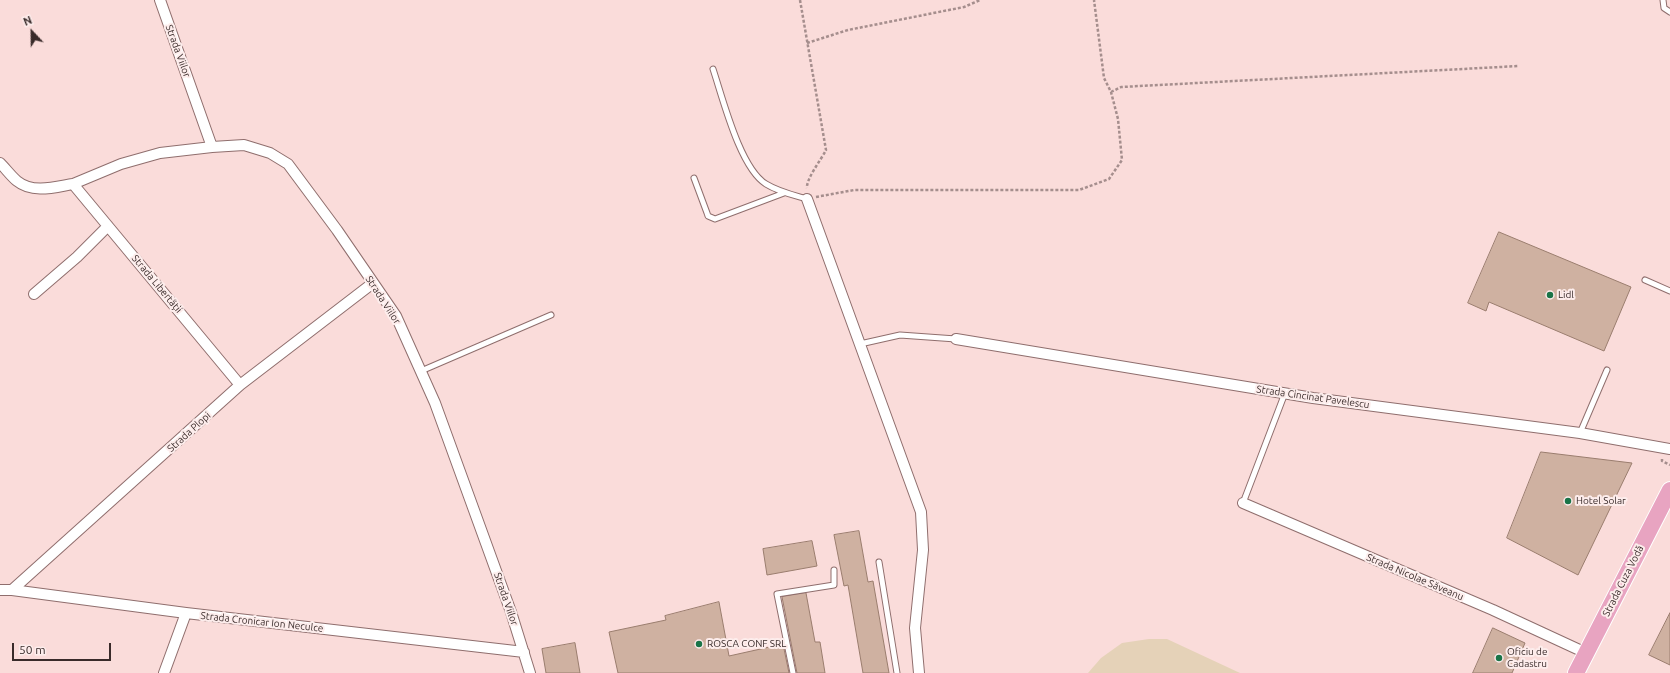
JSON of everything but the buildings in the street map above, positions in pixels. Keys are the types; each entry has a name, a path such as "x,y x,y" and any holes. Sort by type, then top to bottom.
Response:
{"main road":[{"name":"Strada Cuza Vodă","path":"1576,673 1670,490"}],"street":[{"name":"Strada Viilor","path":"160,0 212,147 244,144 270,153 288,164 337,230 396,316 436,403 524,652 530,673"},
{"path":"0,163 18,182 32,188 47,188 73,184 121,164 160,153 212,147"},
{"name":"Strada Libertății","path":"73,184 240,385"},
{"path":"807,199 921,512 923,550 916,628 919,673"},
{"path":"34,294 77,257 108,226"},
{"name":"Strada Plopi","path":"12,590 240,385 373,283"},
{"name":"Strada Cincinat Pavelescu","path":"956,339 1285,393 1580,433 1670,449"},
{"name":"Strada Nicolae Săveanu","path":"1243,503 1492,610 1586,653"},
{"name":"Strada Cronicar Ion Neculce","path":"0,590 12,590 186,613 524,652"},
{"path":"164,673 186,613"}],"lane":[{"path":"1663,0 1664,8 1670,12"},
{"path":"713,69 741,152 753,173 765,184 784,193 807,199"},
{"path":"694,178 708,216 715,219 784,193"},
{"path":"1645,280 1670,291"},
{"path":"421,371 551,315"},
{"path":"859,344 900,335 956,339"},
{"path":"1580,433 1607,370"},
{"path":"1243,503 1285,393"},
{"path":"879,562 897,673"},
{"path":"794,673 777,594 834,585 834,570"}],"path":[{"path":"800,0 826,150 820,164 806,183 807,199 854,190 1079,190 1109,179 1122,160 1118,119 1111,92 1104,78 1094,0"},
{"path":"807,43 848,30 964,7 980,0"},
{"path":"1111,92 1121,87 1519,66"}],"shaded area":[{"path":"1149,639 1167,639 1240,673 1088,673 1101,658 1122,643"}],"place":[{"name":"Lidl","path":"1550,295"},
{"name":"Hotel Solar","path":"1568,501"},
{"name":"ROSCA CONF SRL","path":"699,644"},
{"name":"Oficiu de Cadastru","path":"1499,658"}]}
